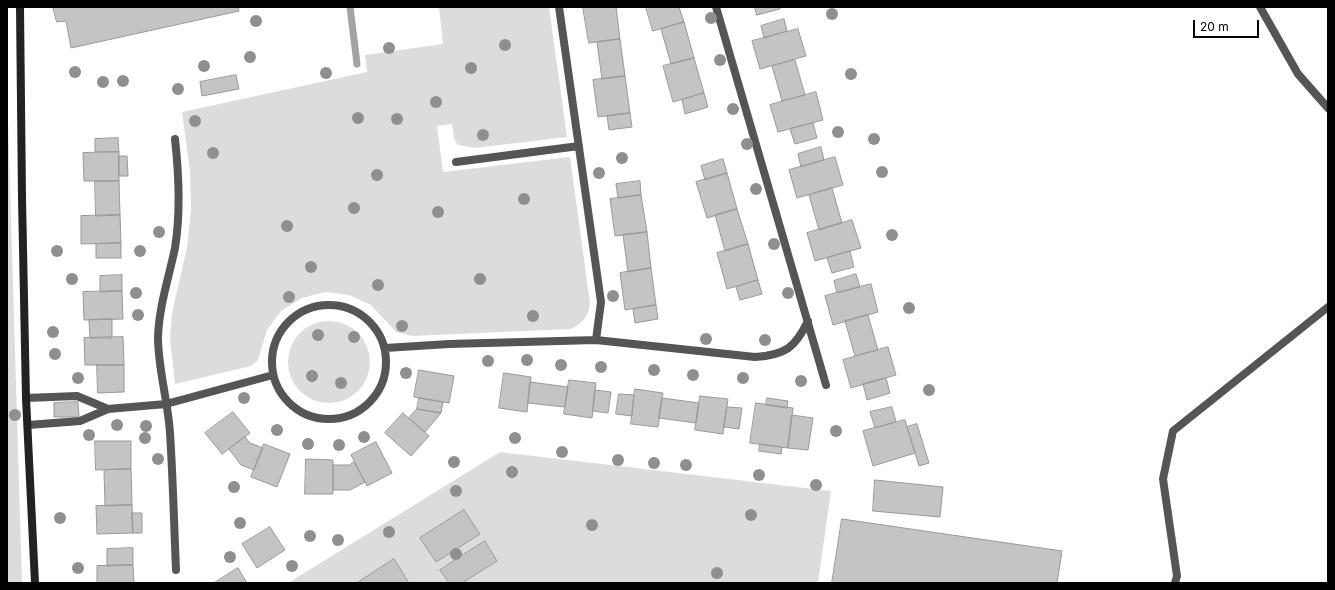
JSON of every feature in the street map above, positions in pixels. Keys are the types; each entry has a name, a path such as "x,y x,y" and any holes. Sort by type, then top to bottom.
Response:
{"street":[{"path":"20,7 26,398 35,583"},
{"path":"559,7 601,302 596,340"},
{"path":"716,7 826,385"},
{"path":"1260,7 1298,74 1328,108"},
{"path":"175,139 179,171 179,208 175,246 160,311 158,338 170,432 176,570"},
{"path":"456,162 579,146"},
{"path":"326,305 346,307 363,316 377,330 385,348 387,366 383,383 373,399 360,411 343,418 325,419 307,415 292,405 280,391 273,374 272,355 278,336 290,320 307,309 326,305"},
{"path":"1175,583 1177,576 1163,479 1174,431 1328,308"},
{"path":"385,348 449,344 596,340 755,357 773,356 787,350 801,336 808,321"},
{"path":"28,425 80,422 108,409 166,404 273,374"},
{"path":"26,398 77,396 108,409"}],"shaded area":[{"path":"439,7 549,7 567,137 475,148 458,145 454,139 452,124 437,126 443,172 570,157 590,303 588,312 582,322 570,329 412,336 396,332 371,305 349,295 325,292 302,298 281,311 267,330 258,360 251,366 175,384 170,338 172,313 187,248 191,209 190,171 182,112 367,72 365,55 443,44"},
{"path":"7,116 8,119 22,583 8,583"},
{"path":"329,321 345,324 358,333 367,346 370,362 367,378 358,391 345,400 329,403 313,400 300,391 291,378 288,362 291,346 300,333 313,324"},
{"path":"500,452 831,491 818,583 288,583"}],"building":[{"path":"53,7 238,7 239,11 71,48 66,21 57,22"},
{"path":"583,7 616,7 620,39 589,43"},
{"path":"646,7 679,7 684,22 653,31"},
{"path":"755,7 780,7 780,9 757,15"},
{"path":"784,19 787,31 764,38 761,26"},
{"path":"684,22 694,58 671,64 661,29"},
{"path":"798,29 806,56 760,69 752,41"},
{"path":"620,39 625,76 602,79 597,42"},
{"path":"694,58 704,93 673,102 663,66"},
{"path":"795,60 805,95 782,101 772,66"},
{"path":"236,75 239,89 202,96 200,82"},
{"path":"625,76 630,113 598,117 593,80"},
{"path":"816,92 823,120 778,132 770,105"},
{"path":"704,93 708,107 685,114 682,100"},
{"path":"630,113 632,127 609,130 607,116"},
{"path":"813,123 817,138 795,144 790,129"},
{"path":"118,138 119,152 95,152 95,139"},
{"path":"821,147 824,160 801,167 798,154"},
{"path":"119,152 119,181 84,181 83,153"},
{"path":"119,156 127,156 128,176 119,176"},
{"path":"835,157 843,185 797,198 789,170"},
{"path":"723,159 727,173 705,180 701,166"},
{"path":"727,173 737,209 707,218 696,182"},
{"path":"95,181 119,181 120,215 96,216"},
{"path":"640,181 641,195 618,198 616,184"},
{"path":"832,188 842,223 819,230 809,195"},
{"path":"641,195 647,232 615,236 610,199"},
{"path":"737,209 748,244 725,251 715,215"},
{"path":"120,215 121,243 81,244 81,216"},
{"path":"852,220 861,248 815,261 807,233"},
{"path":"647,232 651,268 628,272 623,235"},
{"path":"121,243 121,258 96,258 96,244"},
{"path":"748,244 758,280 727,289 717,253"},
{"path":"850,251 854,267 832,273 827,258"},
{"path":"651,268 656,305 625,310 620,273"},
{"path":"856,274 860,287 837,293 834,281"},
{"path":"122,275 122,291 100,292 100,276"},
{"path":"758,280 762,294 740,300 736,287"},
{"path":"871,284 878,312 833,325 825,296"},
{"path":"122,291 123,319 84,320 83,292"},
{"path":"656,305 658,319 635,323 633,309"},
{"path":"868,315 878,350 855,356 845,321"},
{"path":"112,319 112,338 90,338 89,320"},
{"path":"123,337 124,365 85,365 84,338"},
{"path":"888,347 896,375 851,388 843,360"},
{"path":"97,365 124,365 124,392 98,393"},
{"path":"419,370 454,376 449,403 414,397"},
{"path":"504,373 531,377 527,412 499,408"},
{"path":"886,378 890,393 867,400 863,384"},
{"path":"569,380 596,383 592,418 564,414"},
{"path":"530,382 568,387 565,407 528,403"},
{"path":"635,389 663,393 658,427 631,424"},
{"path":"595,390 611,392 608,413 593,411"},
{"path":"619,394 634,395 632,416 616,414"},
{"path":"700,396 728,399 723,434 695,430"},
{"path":"419,398 443,402 441,413 417,409"},
{"path":"662,398 699,403 696,423 659,418"},
{"path":"767,398 788,401 787,408 766,405"},
{"path":"78,402 79,417 54,417 54,403"},
{"path":"756,403 793,408 788,448 750,443"},
{"path":"727,407 742,408 739,429 724,427"},
{"path":"892,407 896,422 875,428 870,412"},
{"path":"417,409 441,413 425,432 409,418"},
{"path":"233,412 250,433 222,454 205,433"},
{"path":"403,413 429,436 411,456 385,433"},
{"path":"792,415 813,418 808,450 788,448"},
{"path":"905,420 915,453 873,466 863,431"},
{"path":"917,424 929,463 919,466 907,427"},
{"path":"245,437 250,443 263,448 254,470 241,465 229,449"},
{"path":"95,441 131,441 131,469 96,470"},
{"path":"376,442 392,473 367,486 351,455"},
{"path":"264,444 290,454 277,487 251,477"},
{"path":"760,444 782,447 781,454 759,451"},
{"path":"306,459 333,460 333,494 305,494"},
{"path":"354,462 365,482 350,490 333,490 333,465 349,465"},
{"path":"131,469 132,505 105,506 104,470"},
{"path":"875,480 943,487 940,517 873,511"},
{"path":"132,505 133,533 97,534 96,506"},
{"path":"464,510 480,534 436,562 420,538"},
{"path":"132,513 142,513 142,533 133,533"},
{"path":"842,519 1062,551 1057,583 832,583"},
{"path":"270,527 285,550 257,568 242,544"},
{"path":"485,541 497,561 462,583 449,583 440,570"},
{"path":"133,548 133,565 107,566 107,549"},
{"path":"394,559 409,583 357,583"},
{"path":"133,565 134,583 97,583 97,566"},
{"path":"238,568 247,583 214,583"}],"waterway":[{"path":"350,7 357,64"}]}
